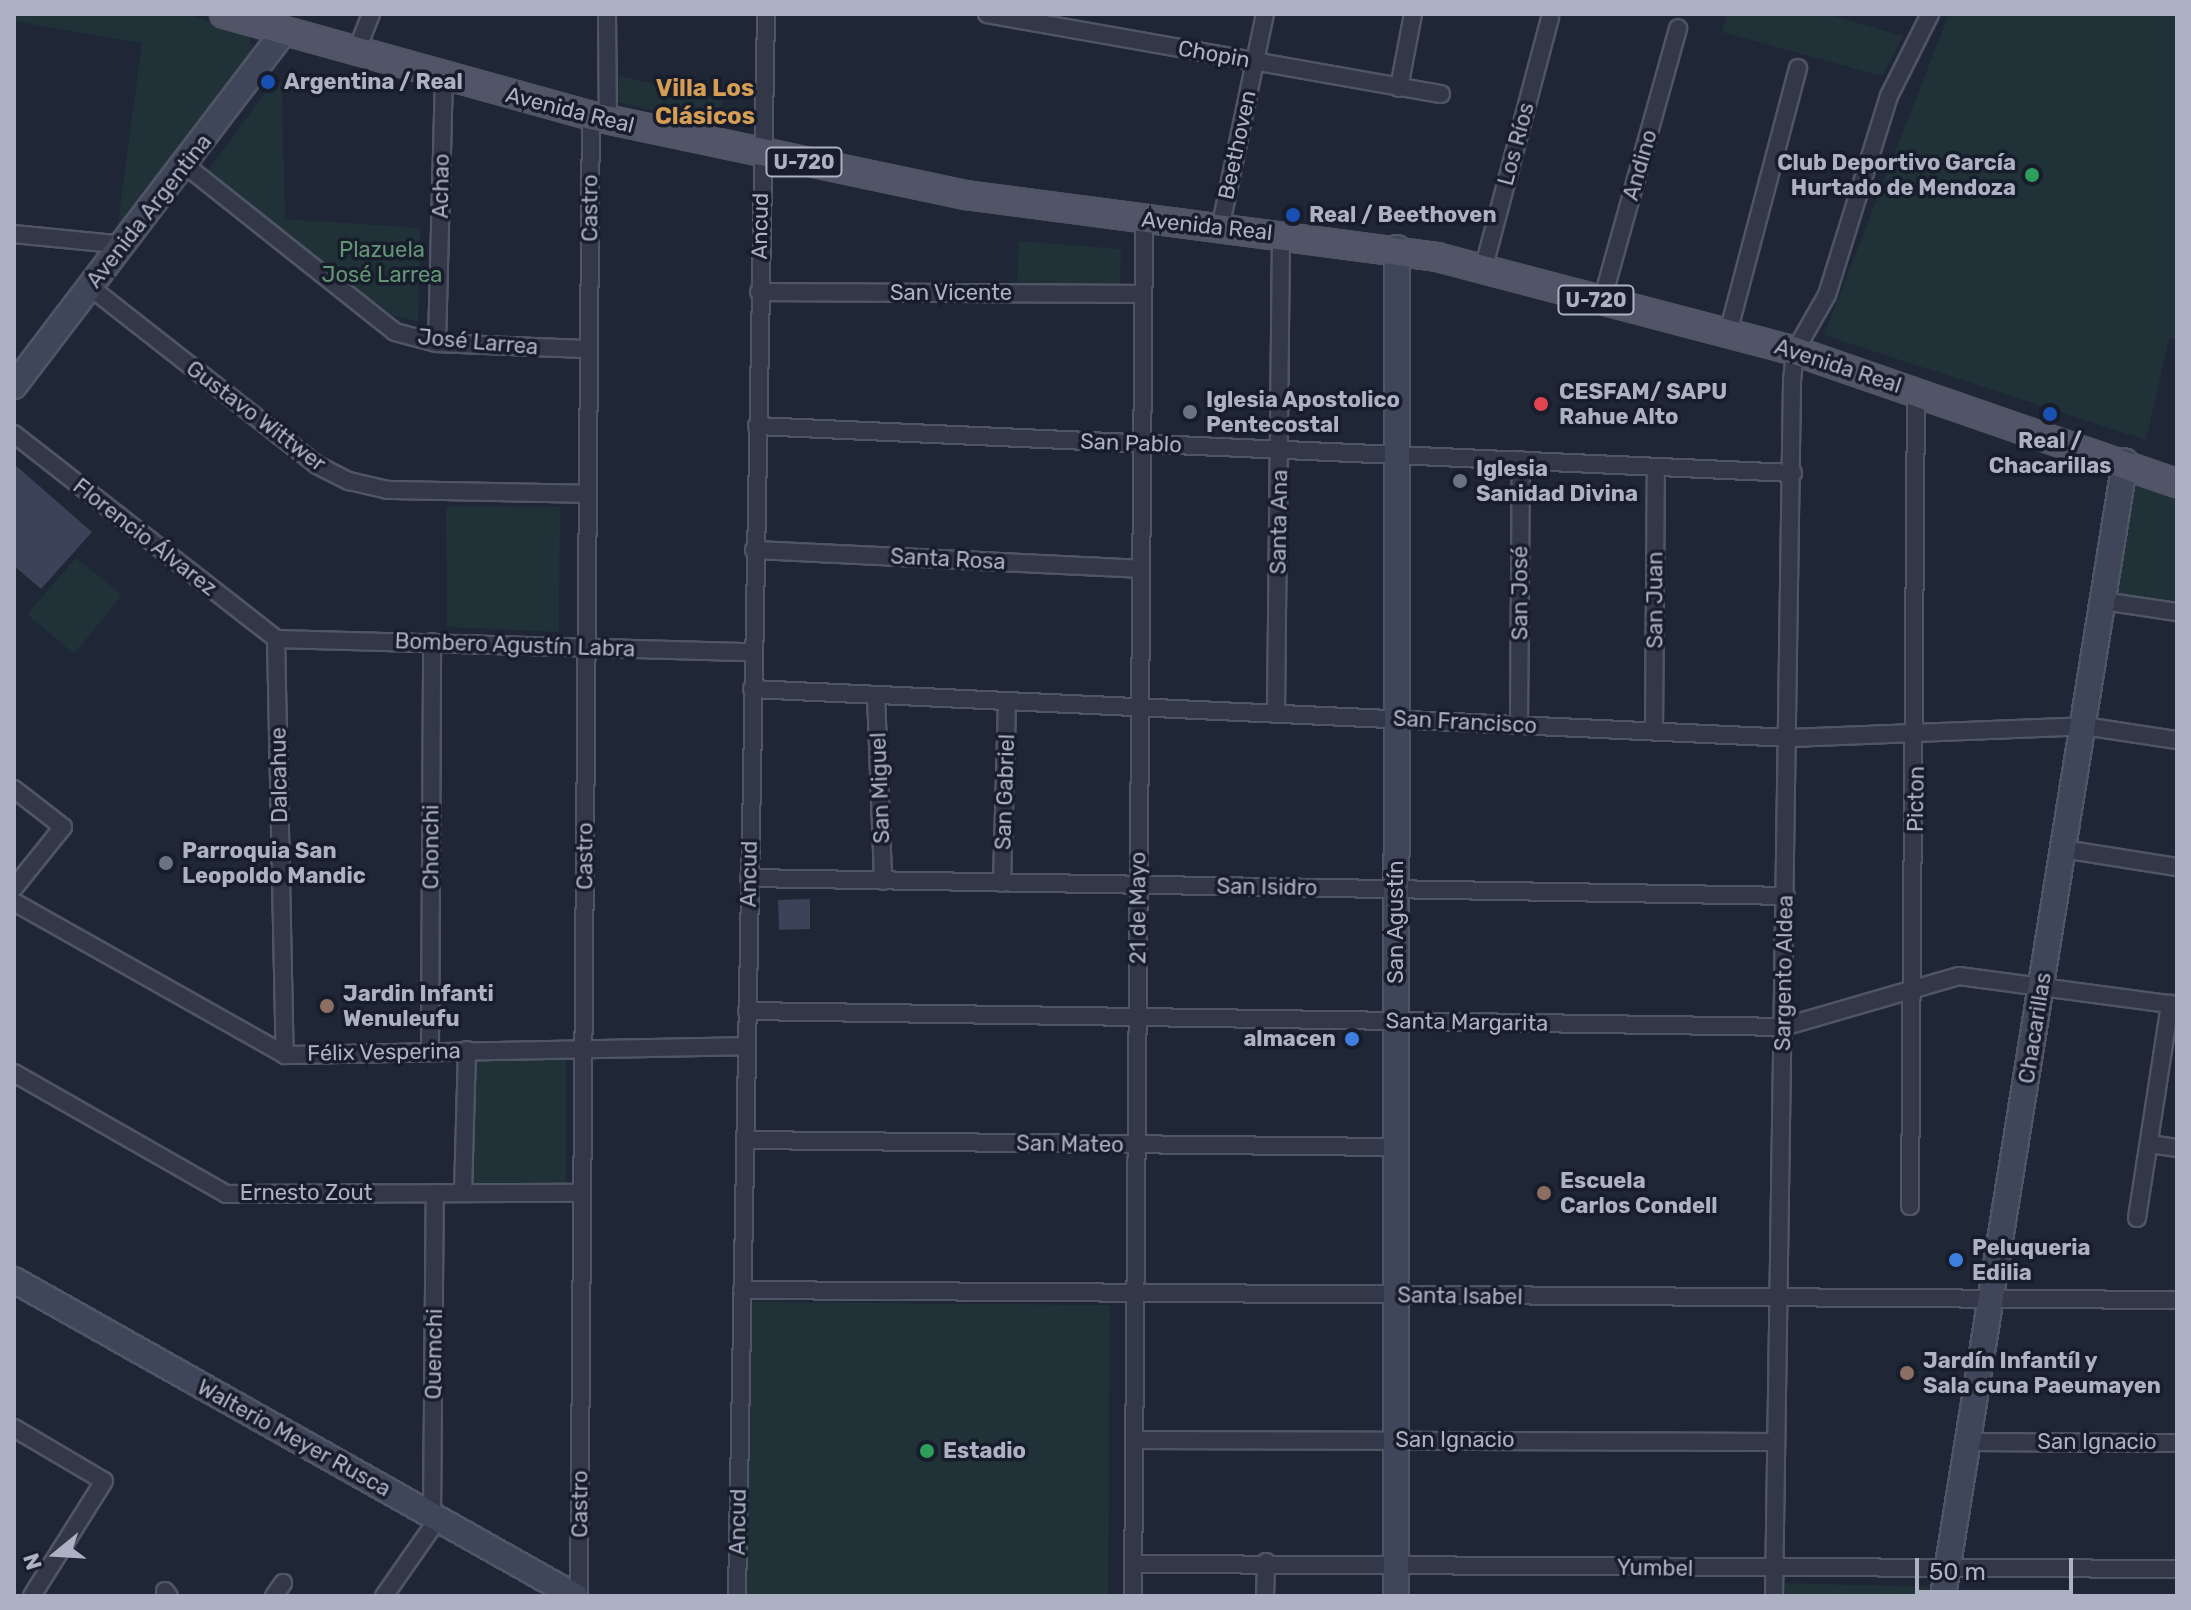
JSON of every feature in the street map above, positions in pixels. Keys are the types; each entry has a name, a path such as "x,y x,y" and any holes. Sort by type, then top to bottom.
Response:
{"main road":[{"name":"Avenida Real","path":"224,14 355,55 599,118 966,195 1144,220 1397,248 1795,351 2125,461 2177,483"}],"street":[{"path":"355,55 371,14"},
{"name":"Castro","path":"577,1596 589,349 599,118 607,14"},
{"name":"Ancud","path":"737,1596 761,153 766,14"},
{"name":"Chopin","path":"987,14 1441,94"},
{"name":"Beethoven","path":"1220,229 1265,14"},
{"path":"1399,88 1413,14"},
{"path":"1795,351 1827,295 1889,96 1930,14"},
{"name":"Los Ríos","path":"1483,270 1550,18"},
{"name":"Andino","path":"1602,301 1678,28"},
{"name":"Avenida Argentina","path":"14,386 282,34"},
{"path":"1728,333 1798,68"},
{"name":"Achao","path":"437,343 444,78"},
{"name":"José Larrea","path":"185,165 383,326 437,343 589,349"},
{"name":"21 de Mayo","path":"1133,1596 1144,220"},
{"path":"14,234 124,245"},
{"name":"Santa Ana","path":"1276,713 1281,235"},
{"name":"San Agustín","path":"1396,1596 1397,248"},
{"name":"Gustavo Wittwer","path":"90,287 317,465 349,481 387,490 588,494"},
{"name":"San Vicente","path":"759,292 1143,294"},
{"name":"Sargento Aldea","path":"1774,1596 1795,351"},
{"name":"Picton","path":"1910,1206 1918,733 1916,391"},
{"name":"San Pablo","path":"757,426 1793,473"},
{"name":"Florencio Álvarez","path":"14,434 276,639"},
{"name":"San José","path":"1519,725 1521,460"},
{"name":"Chacarillas","path":"1943,1596 2125,461"},
{"name":"San Juan","path":"1654,731 1656,468"},
{"name":"Santa Rosa","path":"754,550 1141,569"},
{"path":"2103,601 2177,612"},
{"name":"Bombero Agustín Labra","path":"276,639 753,652"},
{"name":"Dalcahue","path":"276,639 285,1055"},
{"name":"Chonchi","path":"430,1051 432,642"},
{"name":"San Francisco","path":"752,689 1790,738 2084,726 2177,740"},
{"name":"San Miguel","path":"876,695 883,881"},
{"name":"San Gabriel","path":"1002,883 1007,701"},
{"path":"14,789 63,827 14,888"},
{"path":"2063,849 2177,867"},
{"name":"San Isidro","path":"749,878 1786,896"},
{"name":"Félix Vesperina","path":"14,902 285,1055 746,1046"},
{"name":"Santa Margarita","path":"747,1011 1783,1027 1913,992 1959,976 2174,1005"},
{"path":"2137,1218 2174,1005"},
{"path":"463,1193 467,1050"},
{"name":"Ernesto Zout","path":"14,1073 226,1194 582,1193"},
{"name":"San Mateo","path":"745,1140 1396,1147"},
{"path":"2149,1144 2177,1148"},
{"name":"Quemchi","path":"435,1193 435,1517"},
{"name":"Walterio Meyer Rusca","path":"14,1280 577,1596"},
{"name":"Santa Isabel","path":"742,1290 2177,1300"},
{"path":"14,1428 104,1481 32,1596"},
{"name":"San Ignacio","path":"1134,1440 1776,1442"},
{"name":"San Ignacio","path":"1968,1442 2177,1443"},
{"path":"384,1596 435,1517"},
{"path":"1265,1596 1266,1562"},
{"name":"Yumbel","path":"1134,1564 1266,1562 1775,1569 2177,1569"}],"green space":[{"path":"14,14 189,14 249,36 255,56 116,238 142,43 14,21"},
{"path":"1727,14 1827,14 1903,36 1882,76 1722,32"},
{"name":"Club Deportivo García Hurtado de Mendoza","path":"1949,14 2177,14 2177,340 2169,338 2146,440 1824,335"},
{"path":"619,76 722,99 721,127 618,102"},
{"name":"Plazuela José Larrea","path":"275,80 282,84 285,219 420,228 418,321 393,316 206,173"},
{"path":"1019,241 1121,249 1120,283 1017,286"},
{"path":"2125,481 2177,500 2177,606 2107,596"},
{"path":"446,506 560,507 559,632 447,627"},
{"path":"76,558 122,595 74,654 27,614"},
{"path":"474,1060 566,1060 566,1183 474,1183"},
{"name":"Estadio","path":"747,1302 1110,1305 1108,1596 744,1596"},
{"path":"1782,1583 1933,1587 1931,1596 1782,1596"}],"building":[{"path":"14,464 92,532 41,589 14,566"},
{"path":"810,899 810,929 779,930 778,900"}],"place":[{"name":"Argentina / Real","path":"268,82"},
{"name":"Club Deportivo García Hurtado de Mendoza","path":"2032,175"},
{"name":"Real / Beethoven","path":"1293,215"},
{"name":"CESFAM/ SAPU Rahue Alto","path":"1541,404"},
{"name":"Iglesia Apostolico Pentecostal","path":"1190,412"},
{"name":"Real / Chacarillas","path":"2050,414"},
{"name":"Iglesia Sanidad Divina","path":"1460,481"},
{"name":"Parroquia San Leopoldo Mandic","path":"166,863"},
{"name":"Jardin Infanti Wenuleufu","path":"327,1006"},
{"name":"almacen","path":"1352,1039"},
{"name":"Escuela Carlos Condell","path":"1544,1193"},
{"name":"Peluqueria Edilia","path":"1956,1260"},
{"name":"Jardín Infantíl y Sala cuna Paeumayen","path":"1907,1373"},
{"name":"Estadio","path":"927,1451"}],"district":[{"name":"Villa Los Clásicos","path":"705,103"}]}
